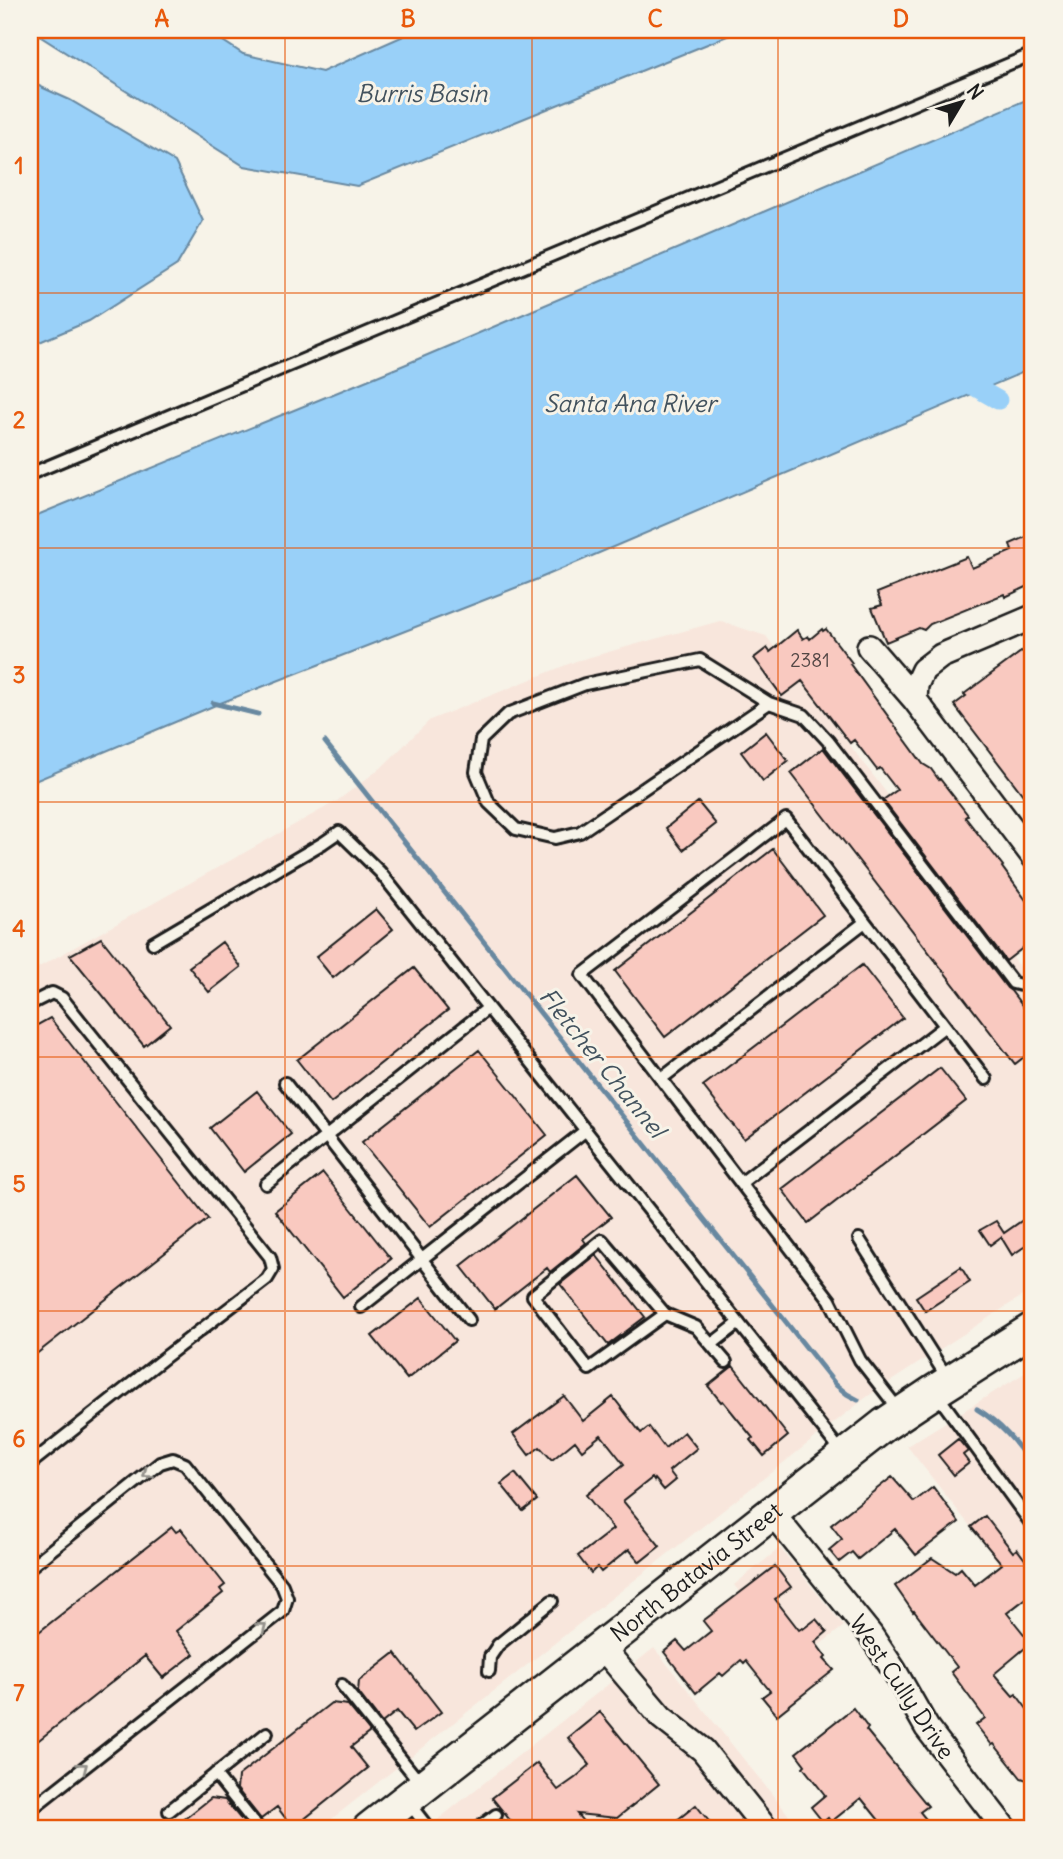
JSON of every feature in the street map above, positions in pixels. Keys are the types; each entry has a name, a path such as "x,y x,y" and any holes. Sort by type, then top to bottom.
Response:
{"main road":[{"name":"North Batavia Street","path":"373,1828 901,1412 1033,1329"}],"street":[{"path":"915,700 916,685 923,670 941,656 1033,617"},
{"path":"869,647 915,700 1033,856"},
{"name":"West Cully Drive","path":"772,1513 870,1634 927,1728 1005,1829"},
{"path":"601,1646 661,1717 703,1750 766,1829"}],"lane":[{"path":"30,474 1033,54"},
{"path":"769,703 580,832 555,838 516,828 489,803 475,772 481,740 508,714 585,684 700,660 769,703 804,715 828,742 1013,983 1033,988"},
{"path":"901,1412 860,1360 830,1300 582,975 786,819 986,1079"},
{"path":"153,943 339,832 380,872 845,1456"},
{"path":"661,1079 865,922"},
{"path":"30,1004 52,993 62,998 270,1257 273,1269 267,1279 30,1464"},
{"path":"266,1184 488,1008"},
{"path":"741,1183 945,1026"},
{"path":"285,1083 469,1320"},
{"path":"361,1307 586,1130"},
{"path":"859,1239 942,1386 1033,1526"},
{"path":"665,1314 589,1369 533,1296 602,1240 665,1314 696,1327 726,1362"},
{"path":"712,1344 739,1323"},
{"path":"30,1567 160,1463 173,1459 185,1464 282,1585 287,1598 283,1611 30,1810"},
{"path":"489,1671 489,1657 498,1645 552,1601"},
{"path":"342,1685 415,1793 429,1829"},
{"path":"169,1811 267,1733"},
{"path":"215,1774 259,1829"},
{"path":"477,1829 496,1815"}],"shaded area":[{"path":"720,621 766,636 1024,972 1033,974 1033,1289 868,1396 319,1829 30,1829 30,972 337,801 381,768 430,720 576,661"},
{"path":"1033,1368 1033,1606 907,1446"},
{"path":"780,1548 844,1626 795,1664 734,1585"},
{"path":"654,1648 800,1829 426,1829"}],"water":[{"name":"Burris Basin","path":"30,30 206,30 243,54 322,72 417,30 742,30 357,186 244,166"},
{"path":"30,82 70,100 175,162 203,221 177,265 89,321 30,346"},
{"name":"Santa Ana River","path":"1033,97 1033,368 538,579 218,704 30,783 30,518 404,365"}],"building":[{"path":"1033,534 1033,584 930,624 924,630 919,628 886,642 872,608 882,605 877,593 967,557 972,568 1012,551 1010,544"},
{"path":"822,629 826,629 852,663 850,664 923,764 940,779 968,815 965,817 1033,910 1033,940 1006,961 883,800 897,790 880,768 877,770 854,740 850,743 802,681 782,696 754,658 767,648 770,652 797,630 803,639 808,636 810,639"},
{"path":"1033,643 1033,808 954,705 966,696 964,694"},
{"path":"766,732 788,761 763,781 741,752"},
{"path":"823,748 1033,1020 1033,1050 1015,1064 791,773"},
{"path":"698,802 716,824 683,850 666,828"},
{"path":"773,849 823,915 665,1037 615,971"},
{"path":"376,909 393,929 333,978 316,957"},
{"path":"101,938 170,1025 144,1046 70,955"},
{"path":"222,942 241,967 209,992 189,967"},
{"path":"862,965 903,1018 744,1139 703,1086"},
{"path":"414,968 448,1010 331,1103 297,1060"},
{"path":"50,1018 208,1219 30,1359 30,1029"},
{"path":"479,1050 547,1135 430,1227 362,1142"},
{"path":"940,1068 966,1101 808,1223 782,1189"},
{"path":"257,1091 291,1134 244,1172 210,1128"},
{"path":"323,1173 391,1259 343,1297 275,1211"},
{"path":"577,1175 611,1217 583,1239 586,1243 550,1272 547,1268 495,1309 461,1266"},
{"path":"1033,1213 1033,1241 1012,1255 1001,1237 990,1245 980,1230 996,1221 1004,1233"},
{"path":"596,1255 645,1317 608,1345 560,1284"},
{"path":"961,1267 970,1282 925,1311 916,1297"},
{"path":"421,1298 455,1341 407,1379 372,1336"},
{"path":"733,1366 788,1436 764,1456 751,1440 753,1438 708,1386"},
{"path":"564,1396 583,1421 613,1397 641,1433 649,1427 665,1448 684,1432 697,1448 669,1471 676,1480 664,1490 652,1478 623,1501 660,1546 640,1562 629,1549 601,1572 597,1567 591,1573 578,1556 613,1529 586,1495 624,1464 601,1435 582,1450 575,1441 552,1460 540,1447 529,1455 513,1434"},
{"path":"958,1439 968,1451 963,1455 969,1463 954,1475 938,1455"},
{"path":"515,1473 537,1500 523,1511 501,1484"},
{"path":"892,1477 914,1502 933,1487 959,1522 916,1555 895,1529 858,1559 852,1552 839,1562 829,1550 842,1539 831,1525"},
{"path":"985,1516 1013,1552 1017,1549 1033,1570 1033,1593 1007,1613 1031,1643 994,1674 1013,1696 1016,1694 1033,1717 1033,1782 1021,1778 976,1725 985,1718 951,1672 957,1667 895,1586 932,1558 955,1573 961,1568 975,1585 1002,1564 971,1527"},
{"path":"172,1527 176,1532 181,1529 225,1585 220,1589 223,1593 176,1631 194,1654 163,1678 145,1656 30,1747 30,1639"},
{"path":"775,1566 791,1587 775,1599 799,1630 816,1619 827,1632 815,1642 834,1670 777,1715 762,1697 770,1691 746,1661 744,1663 741,1660 723,1676 720,1673 696,1693 664,1652 677,1641 686,1651 711,1631 703,1621"},
{"path":"395,1653 441,1712 414,1732 397,1711 382,1723 358,1692 359,1681"},
{"path":"331,1703 348,1705 370,1732 351,1747 368,1768 293,1828 277,1807 261,1819 237,1789 238,1776"},
{"path":"853,1708 868,1728 866,1730 928,1806 920,1812 934,1829 886,1829 861,1798 831,1822 828,1818 823,1822 811,1807 825,1795 803,1767 805,1765 796,1753"},
{"path":"600,1712 659,1784 617,1818 577,1814 589,1829 517,1829 492,1798 537,1763 558,1790 575,1778 590,1765 568,1738"},
{"path":"211,1798 225,1800 249,1829 172,1829"},
{"path":"696,1805 715,1829 666,1829"}],"waterway":[{"path":"970,384 998,400"},
{"path":"213,703 258,714"},
{"name":"Fletcher Channel","path":"325,742 836,1385 858,1400"},
{"name":"Fletcher Channel","path":"977,1409 1001,1428 1033,1466"}]}
